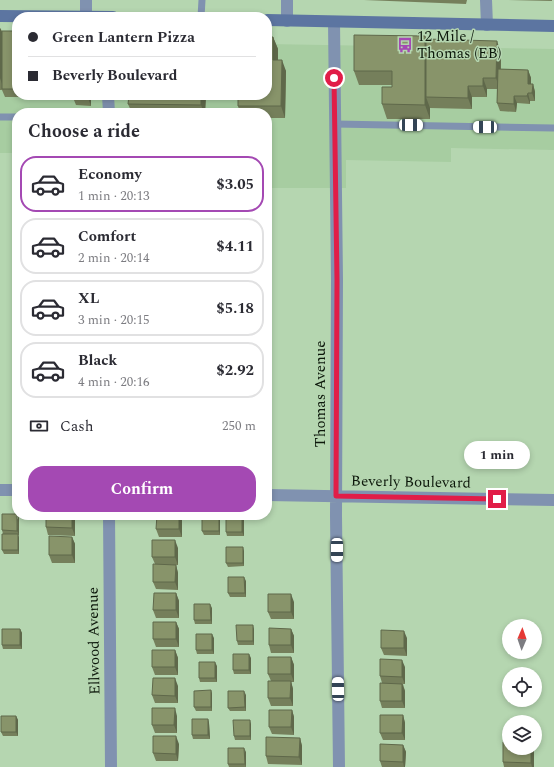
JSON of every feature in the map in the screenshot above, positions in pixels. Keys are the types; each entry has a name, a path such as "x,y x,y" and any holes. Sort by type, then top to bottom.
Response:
{"main road":[{"path":"0,16 12,16"},
{"path":"272,20 554,26"}],"street":[{"path":"86,0 86,12"},
{"path":"287,0 287,20"},
{"path":"486,0 487,25"},
{"name":"Thomas Avenue","path":"334,22 337,280 336,496 339,767"},
{"path":"0,490 12,490"},
{"name":"Beverly Boulevard","path":"272,495 554,500"},
{"name":"Ellwood Avenue","path":"109,520 111,767"}],"lane":[{"path":"201,12 202,0"},
{"path":"0,117 12,118"},
{"path":"335,124 554,128"}],"shaded area":[{"path":"0,39 12,79 12,100 272,100 272,44 554,49 554,150 451,148 451,162 346,160 346,188 272,188 272,108 12,108 12,153 0,153"}],"building":[{"path":"2,31 12,31 12,89 2,89"},
{"path":"354,35 425,36 425,105 382,104 382,87 392,87 392,71 354,71"},
{"path":"273,37 273,60 282,60 281,106 238,106 238,100 272,100"},
{"path":"426,39 497,41 496,78 483,78 483,86 468,86 468,98 426,97"},
{"path":"498,69 528,70 528,84 533,84 532,93 528,93 527,96 514,96 514,104 497,103"},
{"path":"128,100 201,100 201,105 128,104"},
{"path":"2,514 12,514 12,520 17,520 17,531 2,530"},
{"path":"46,520 72,520 72,528 46,527"},
{"path":"157,520 179,520 179,529 156,529"},
{"path":"202,520 219,520 219,531 202,531"},
{"path":"226,520 242,520 242,532 226,532"},
{"path":"2,534 18,534 18,550 2,550"},
{"path":"49,536 72,537 72,555 49,555"},
{"path":"152,540 175,540 175,557 152,557"},
{"path":"226,547 243,547 243,563 226,563"},
{"path":"153,564 176,565 175,582 153,582"},
{"path":"228,577 244,577 245,593 228,593"},
{"path":"154,593 176,593 176,610 153,610"},
{"path":"268,594 291,594 291,612 268,612"},
{"path":"194,604 210,604 211,620 194,620"},
{"path":"153,622 176,622 176,639 153,639"},
{"path":"236,625 253,625 253,641 237,641"},
{"path":"269,628 291,629 291,645 269,645"},
{"path":"2,629 20,629 20,645 2,645"},
{"path":"381,630 404,631 404,648 381,648"},
{"path":"196,634 212,634 212,650 196,650"},
{"path":"152,650 175,650 175,667 152,667"},
{"path":"233,654 249,654 249,670 233,670"},
{"path":"268,657 291,657 291,674 268,674"},
{"path":"380,659 402,660 402,677 380,676"},
{"path":"199,662 215,662 215,678 199,678"},
{"path":"153,678 175,678 175,696 152,695"},
{"path":"268,681 291,681 290,698 268,698"},
{"path":"380,683 402,684 402,701 380,701"},
{"path":"211,690 211,707 194,707 194,691"},
{"path":"228,691 244,691 245,707 228,708"},
{"path":"152,708 175,708 174,725 152,725"},
{"path":"269,710 292,710 291,727 269,727"},
{"path":"380,715 403,715 402,733 380,733"},
{"path":"1,716 16,716 16,732 1,732"},
{"path":"192,719 208,719 208,735 192,735"},
{"path":"233,720 250,720 250,736 234,736"},
{"path":"153,736 176,736 176,754 153,753"},
{"path":"266,737 300,738 299,757 266,756"},
{"path":"380,744 403,745 403,762 380,761"},
{"path":"228,748 244,748 245,764 228,764"},
{"path":"503,755 531,755 531,763 503,762"}],"place":[{"name":"12 Mile / Thomas (EB)","path":"405,45"}],"route":[{"path":"334,78 337,280 336,496 497,499"}]}
